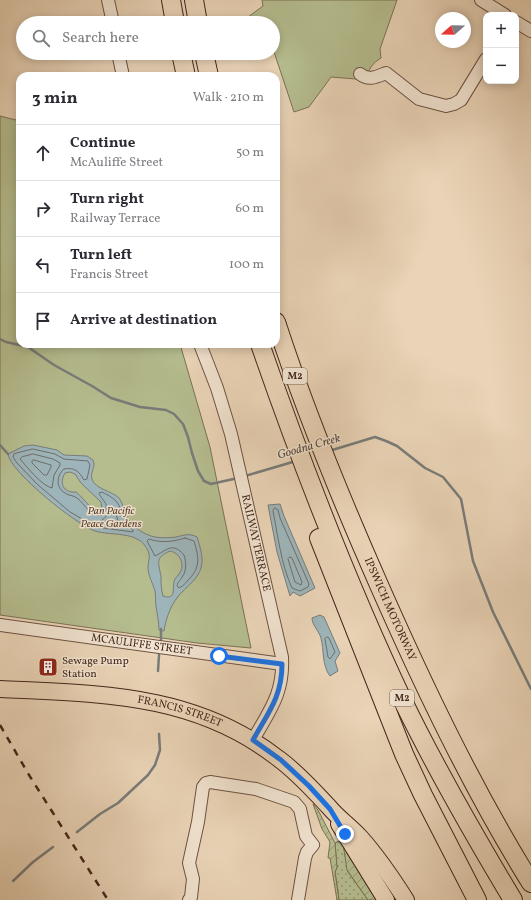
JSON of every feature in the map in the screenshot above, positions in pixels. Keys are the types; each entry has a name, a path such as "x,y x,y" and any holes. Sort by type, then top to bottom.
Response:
{"highway":[{"path":"171,0 174,16"},
{"path":"194,0 197,16"},
{"path":"183,60 185,72"},
{"path":"206,60 208,72"},
{"name":"IPSWICH MOTORWAY","path":"280,333 315,430 391,611 443,722 487,807 531,883"},
{"name":"M2","path":"261,348 284,414 288,440 306,487 404,701 458,806 513,900"},
{"path":"306,487 370,669 404,754 457,864 477,900"},
{"path":"457,864 470,900"}],"main road":[{"name":"FRANCIS STREET","path":"0,689 108,696 158,703 204,716 253,740 299,775 330,809 349,826 373,852 406,900"},
{"name":"FRANCIS STREET","path":"330,809 386,900"}],"street":[{"path":"108,0 111,16"},
{"path":"481,0 500,12"},
{"path":"519,24 531,31"},
{"path":"120,60 122,72"},
{"path":"360,74 370,79 386,73 419,99 446,106 454,104 460,100 483,64"},
{"name":"RAILWAY TERRACE","path":"202,348 217,388 237,457 281,648 281,683 276,700 253,740"},
{"name":"MCAULIFFE STREET","path":"0,625 282,664"},
{"path":"189,900 191,897 193,879 188,863 198,822 203,787 206,783 210,782 256,789 292,800 300,809 306,836 313,845 307,852 305,858 298,900"}],"green space":[{"path":"262,0 397,0 380,49 381,58 371,67 368,73 368,80 331,77 309,107 294,112 277,60 280,60 280,16 249,16 263,6"},
{"name":"Pan Pacific Peace Gardens","path":"0,116 16,120 16,348 181,348 210,447 251,648 197,643 0,615"},
{"path":"313,804 318,810 335,843 337,867 335,872 339,900 337,900 330,858 328,858 330,842 322,829"},
{"path":"341,840 343,843 348,872 368,900 336,900 339,899 335,872 337,868 335,843"},
{"path":"343,843 348,855 376,900 368,900 347,870"}],"water":[{"path":"33,445 57,450 64,455 87,456 93,460 94,464 92,477 96,485 119,498 128,519 142,532 160,538 187,535 197,537 202,556 200,572 178,596 172,605 166,620 164,631 159,630 155,591 148,571 149,556 146,547 142,542 130,536 95,531 86,527 60,509 32,485 12,462 8,454 24,446","holes":["70,472 75,474 81,483 101,502 102,509 99,511 96,510 79,494 68,491 63,487 63,477 65,473","170,551 177,554 181,560 182,567 179,575 175,578 172,595 168,597 163,596 162,593 159,561 162,556"]},
{"path":"280,504 315,588 300,596 293,592 290,596 277,552 268,505"},
{"path":"320,615 324,617 340,653 335,661 338,671 330,676 324,663 321,638 312,621 312,618"}],"waterway":[{"name":"Goodna Creek","path":"0,339 16,344"},
{"name":"Goodna Creek","path":"29,348 54,365 111,398 140,407 166,410 174,414 183,424 198,471 204,481 211,484 238,478"},
{"name":"Goodna Creek","path":"329,451 375,437 397,446 425,468 443,477 461,499 473,561 493,612 531,689"},
{"path":"0,445 8,454"},
{"name":"Goodna Creek","path":"245,476 296,461"},
{"path":"161,629 161,640"},
{"path":"158,671 159,655"},
{"path":"77,832 100,814 118,803 148,775 155,765 160,750 159,734"},
{"path":"13,881 33,862 53,847"}],"railway":[{"path":"0,725 29,775 108,900"}],"place":[{"name":"Sewage Pump Station","path":"48,667"}],"route":[{"path":"219,656 282,664 282,677 276,700 253,740 299,775 330,809 345,834"}]}
